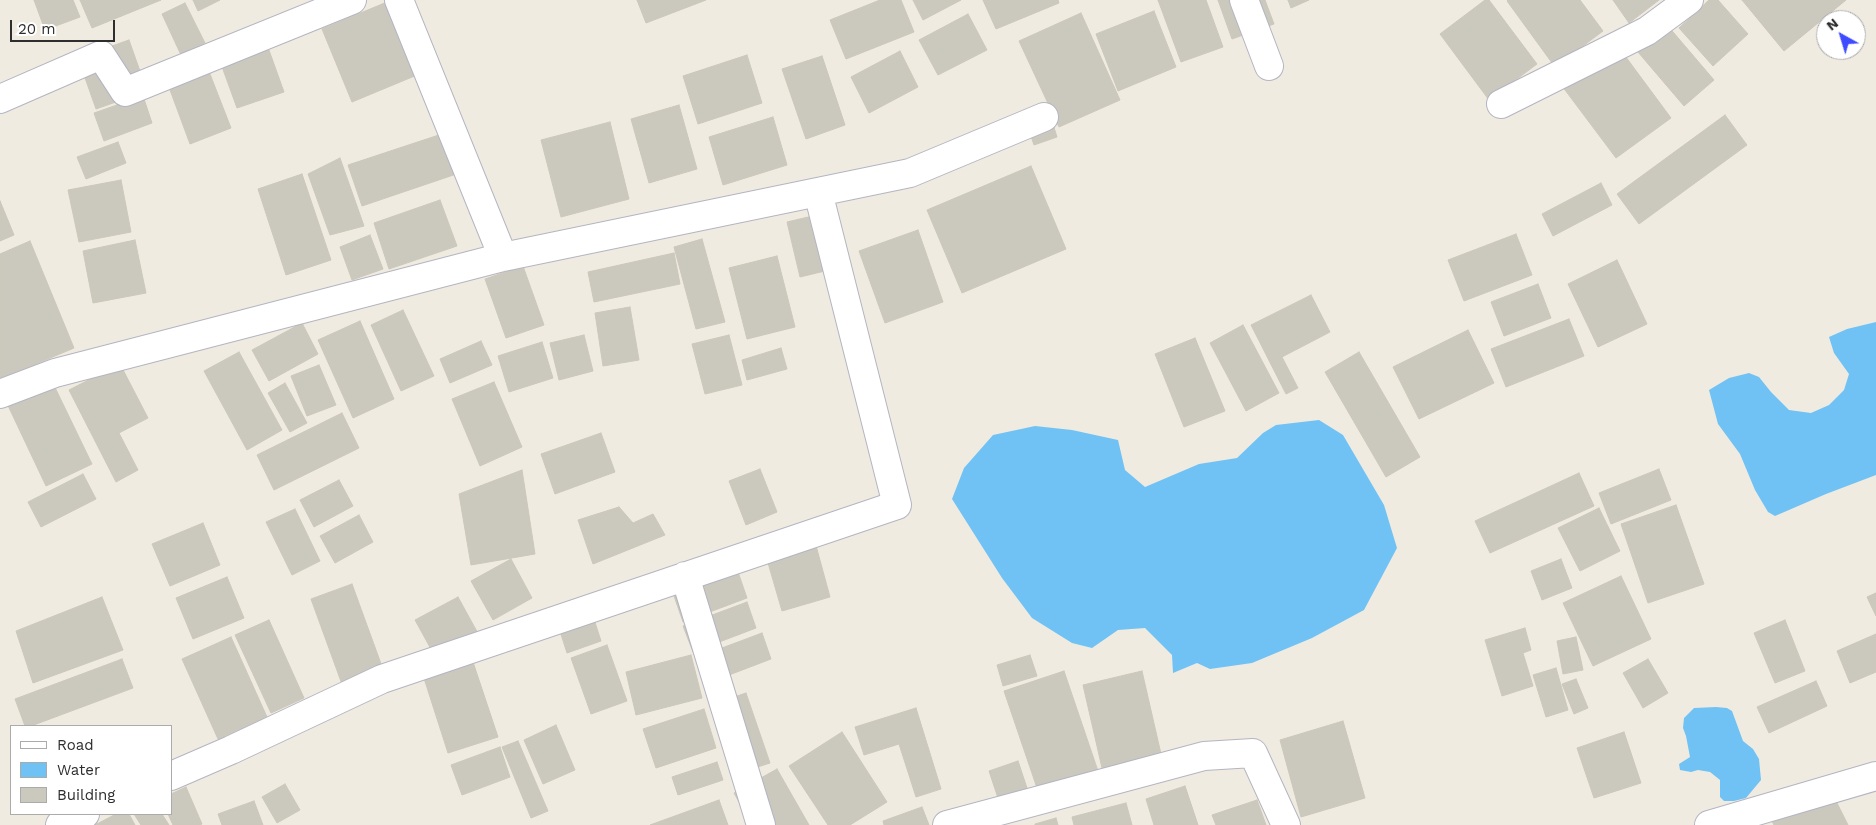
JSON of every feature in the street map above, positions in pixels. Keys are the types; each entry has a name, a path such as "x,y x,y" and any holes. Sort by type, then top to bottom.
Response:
{"street":[{"path":"0,99 101,55 125,92 352,0"},
{"path":"399,0 503,257"},
{"path":"1244,0 1269,66"},
{"path":"1501,104 1647,31 1689,0"},
{"path":"0,394 55,373 503,257 910,173 1044,117"},
{"path":"172,776 382,679 897,504 818,192"},
{"path":"685,576 761,825"},
{"path":"947,825 1024,815 1204,756 1253,753 1286,825"},
{"path":"1709,825 1876,776"},
{"path":"60,825 84,815"}],"water":[{"path":"1876,322 1876,475 1775,516 1768,512 1755,490 1740,454 1718,424 1709,390 1729,378 1749,373 1759,377 1789,410 1811,413 1829,405 1844,390 1849,374 1834,353 1829,337 1847,329"},
{"path":"1319,420 1343,435 1384,505 1397,548 1364,610 1312,638 1252,663 1210,669 1197,663 1173,673 1172,655 1145,628 1118,630 1092,648 1072,643 1032,618 1002,578 952,499 964,468 993,435 1035,426 1072,430 1118,440 1125,470 1145,487 1199,464 1237,458 1263,433 1276,425"},
{"path":"1694,708 1727,708 1732,711 1743,741 1753,749 1759,759 1761,780 1746,798 1724,801 1720,797 1720,780 1710,772 1680,770 1679,764 1690,757 1683,728 1684,718"}],"building":[{"path":"34,0 73,0 80,17 45,30"},
{"path":"80,0 161,0 92,28"},
{"path":"193,0 220,0 198,11"},
{"path":"637,0 706,0 646,23"},
{"path":"880,0 901,0 914,32 846,59 830,20"},
{"path":"913,0 961,0 923,20"},
{"path":"983,0 1058,0 1059,3 996,29"},
{"path":"1158,0 1206,0 1223,47 1181,62"},
{"path":"1218,0 1265,0 1274,24 1232,39"},
{"path":"1288,0 1309,0 1291,8"},
{"path":"1485,0 1489,0 1537,64 1489,100 1440,34"},
{"path":"1508,0 1580,0 1603,31 1555,67"},
{"path":"1613,0 1659,0 1629,23"},
{"path":"1709,0 1718,0 1748,34 1713,66 1679,28"},
{"path":"1742,0 1846,0 1834,10 1816,10 1816,25 1784,51"},
{"path":"387,2 417,75 352,102 322,29"},
{"path":"185,3 205,43 181,55 162,14"},
{"path":"1154,11 1176,67 1118,91 1096,34"},
{"path":"1656,12 1714,80 1684,106 1626,38"},
{"path":"1081,13 1120,100 1059,127 1019,41"},
{"path":"968,14 987,50 938,75 919,40"},
{"path":"260,25 284,92 237,108 213,42"},
{"path":"129,40 147,91 96,109 78,58"},
{"path":"1614,41 1671,118 1616,158 1559,82"},
{"path":"900,51 918,87 869,113 851,77"},
{"path":"747,55 762,103 698,124 683,76"},
{"path":"203,56 231,128 190,144 163,71"},
{"path":"822,56 845,125 806,139 782,69"},
{"path":"143,96 152,123 104,141 94,113"},
{"path":"679,105 697,169 649,183 631,119"},
{"path":"1047,105 1057,137 1034,145 1023,113"},
{"path":"1725,115 1747,145 1639,224 1617,194"},
{"path":"773,117 787,165 723,185 709,137"},
{"path":"610,122 629,199 561,217 541,140"},
{"path":"463,127 477,167 362,206 348,165"},
{"path":"118,142 126,163 86,179 77,157"},
{"path":"340,158 364,226 330,235 308,174"},
{"path":"1031,166 1066,249 962,293 927,210"},
{"path":"302,174 331,260 286,275 258,189"},
{"path":"121,180 131,232 79,242 68,190"},
{"path":"1601,183 1612,205 1553,236 1542,214"},
{"path":"440,200 457,246 389,269 374,223"},
{"path":"0,201 14,235 0,241"},
{"path":"817,215 829,270 800,277 787,222"},
{"path":"918,230 943,302 885,323 859,251"},
{"path":"1516,234 1532,275 1464,301 1448,260"},
{"path":"370,235 383,269 352,280 340,247"},
{"path":"702,239 725,322 696,329 674,247"},
{"path":"135,240 146,293 93,303 83,251"},
{"path":"30,241 74,348 0,379 0,254"},
{"path":"674,253 680,284 594,302 588,272"},
{"path":"777,256 795,327 747,339 729,268"},
{"path":"1617,260 1647,324 1598,347 1568,284"},
{"path":"523,266 544,325 506,338 485,279"},
{"path":"1538,284 1551,318 1504,336 1491,302"},
{"path":"1311,295 1330,332 1282,357 1298,388 1286,394 1251,325"},
{"path":"630,307 639,360 603,366 595,313"},
{"path":"403,310 434,376 401,391 371,325"},
{"path":"1569,319 1584,356 1506,387 1491,349"},
{"path":"360,321 394,399 353,418 318,340"},
{"path":"302,323 318,354 269,381 252,350"},
{"path":"1243,325 1279,393 1246,411 1210,343"},
{"path":"1468,330 1494,383 1419,419 1393,367"},
{"path":"584,335 593,371 559,380 550,343"},
{"path":"729,335 742,385 705,394 692,344"},
{"path":"1195,338 1225,411 1184,427 1155,354"},
{"path":"481,341 492,365 450,383 440,359"},
{"path":"542,342 553,378 509,392 498,356"},
{"path":"781,348 787,369 747,380 742,360"},
{"path":"239,352 282,430 247,450 204,371"},
{"path":"1359,352 1420,457 1386,477 1325,372"},
{"path":"120,364 148,418 119,433 138,470 116,482 69,390"},
{"path":"319,365 336,405 307,416 291,376"},
{"path":"48,373 92,464 46,486 3,395"},
{"path":"494,382 522,447 480,466 452,399"},
{"path":"285,383 307,423 290,432 268,393"},
{"path":"342,413 359,448 274,490 257,455"},
{"path":"601,433 615,472 555,494 541,454"},
{"path":"760,469 777,512 746,525 729,481"},
{"path":"1659,469 1671,500 1611,524 1599,493"},
{"path":"522,470 535,554 471,565 459,494"},
{"path":"1579,473 1594,506 1490,553 1475,521"},
{"path":"83,474 96,499 41,527 28,502"},
{"path":"339,480 353,506 314,527 300,500"},
{"path":"1676,505 1704,584 1648,603 1621,524"},
{"path":"619,507 633,523 653,514 665,535 593,564 578,520"},
{"path":"1599,508 1620,551 1580,571 1558,528"},
{"path":"295,509 320,561 292,575 266,522"},
{"path":"359,515 373,542 335,563 320,536"},
{"path":"203,523 220,565 170,586 152,544"},
{"path":"815,542 830,597 782,611 766,556"},
{"path":"511,559 532,598 493,620 471,581"},
{"path":"1561,559 1572,588 1542,600 1531,571"},
{"path":"738,572 747,598 683,622 674,596"},
{"path":"1621,576 1651,639 1593,666 1563,603"},
{"path":"227,577 244,618 193,639 176,598"},
{"path":"352,584 384,672 343,687 311,599"},
{"path":"1876,593 1876,616 1867,597"},
{"path":"102,597 123,650 33,683 16,631"},
{"path":"458,597 480,637 437,660 415,620"},
{"path":"747,602 756,628 693,652 683,626"},
{"path":"592,613 601,641 567,653 558,625"},
{"path":"269,620 304,698 271,713 235,635"},
{"path":"1785,620 1805,671 1775,683 1754,633"},
{"path":"1525,628 1531,650 1523,653 1533,686 1502,696 1485,640"},
{"path":"762,633 771,659 708,683 698,657"},
{"path":"1876,634 1876,672 1850,683 1837,651"},
{"path":"231,637 267,717 218,739 182,659"},
{"path":"1576,637 1583,670 1563,674 1557,641"},
{"path":"607,645 627,701 591,714 571,658"},
{"path":"691,655 702,698 636,715 626,672"},
{"path":"1030,655 1037,676 1003,686 997,665"},
{"path":"471,656 498,737 448,753 422,672"},
{"path":"122,659 133,688 34,725 25,725 15,699"},
{"path":"1648,659 1668,693 1643,708 1623,673"},
{"path":"1556,668 1568,710 1546,717 1533,675"},
{"path":"1064,671 1098,771 1038,791 1004,691"},
{"path":"1142,671 1161,754 1102,768 1083,685"},
{"path":"1576,679 1588,708 1574,714 1562,684"},
{"path":"1816,681 1827,706 1769,733 1757,707"},
{"path":"746,693 770,763 736,774 711,705"},
{"path":"916,708 941,789 916,797 899,744 864,755 855,727"},
{"path":"704,709 716,748 656,768 643,729"},
{"path":"1343,721 1365,798 1301,817 1280,740"},
{"path":"556,725 575,770 543,784 524,740"},
{"path":"842,732 887,802 850,825 828,825 789,766"},
{"path":"1624,732 1641,783 1594,798 1577,748"},
{"path":"518,741 548,811 531,818 502,747"},
{"path":"500,747 510,777 462,795 451,765"},
{"path":"1018,761 1030,797 1001,807 989,771"},
{"path":"717,762 723,780 678,795 672,777"},
{"path":"777,769 809,825 752,825 734,793"},
{"path":"285,784 300,810 277,823 262,797"},
{"path":"1185,786 1198,825 1154,825 1146,799"},
{"path":"186,787 202,824 173,825 168,815 172,815 172,794"},
{"path":"1832,793 1848,825 1774,825 1772,821"},
{"path":"719,800 728,825 650,825"},
{"path":"1257,800 1266,825 1216,825 1212,815"},
{"path":"254,801 263,825 222,825 218,814"},
{"path":"1126,803 1132,825 1074,825 1072,817"},
{"path":"922,807 929,825 884,825 883,821"},
{"path":"114,815 130,815 135,825 95,825"},
{"path":"135,815 163,815 169,825 141,825"},
{"path":"1056,818 1058,825 1035,825 1035,824"}]}
